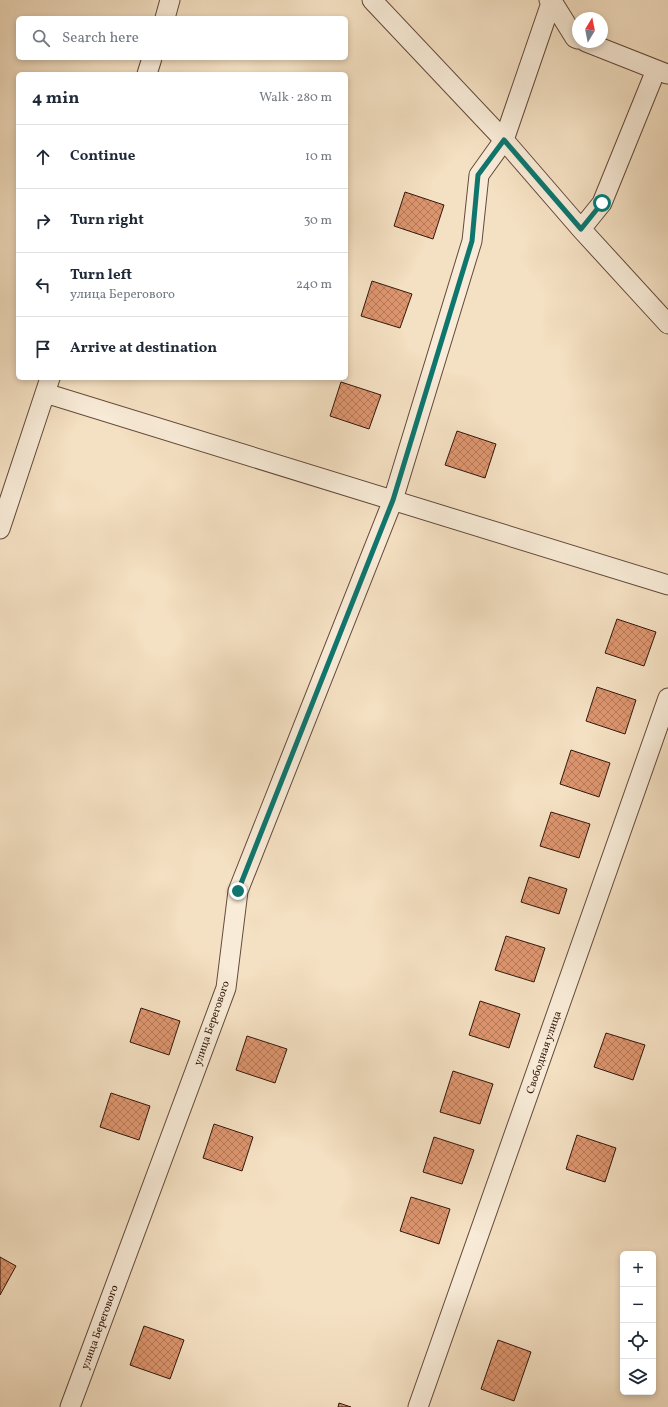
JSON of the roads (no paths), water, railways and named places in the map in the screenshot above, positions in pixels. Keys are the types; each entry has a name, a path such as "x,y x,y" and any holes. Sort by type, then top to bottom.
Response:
{"street":[{"path":"166,16 170,0"},
{"path":"372,0 504,140 581,229 668,324"},
{"path":"551,0 572,33"},
{"name":"улица Берегового","path":"70,1407 226,988 238,891 393,500 472,241 478,175 504,140 551,0"},
{"path":"581,229 602,203 662,72 601,48"},
{"path":"148,72 151,60"},
{"path":"0,529 47,386 393,500 668,585"},
{"name":"Свободная улица","path":"418,1407 668,698"}]}
